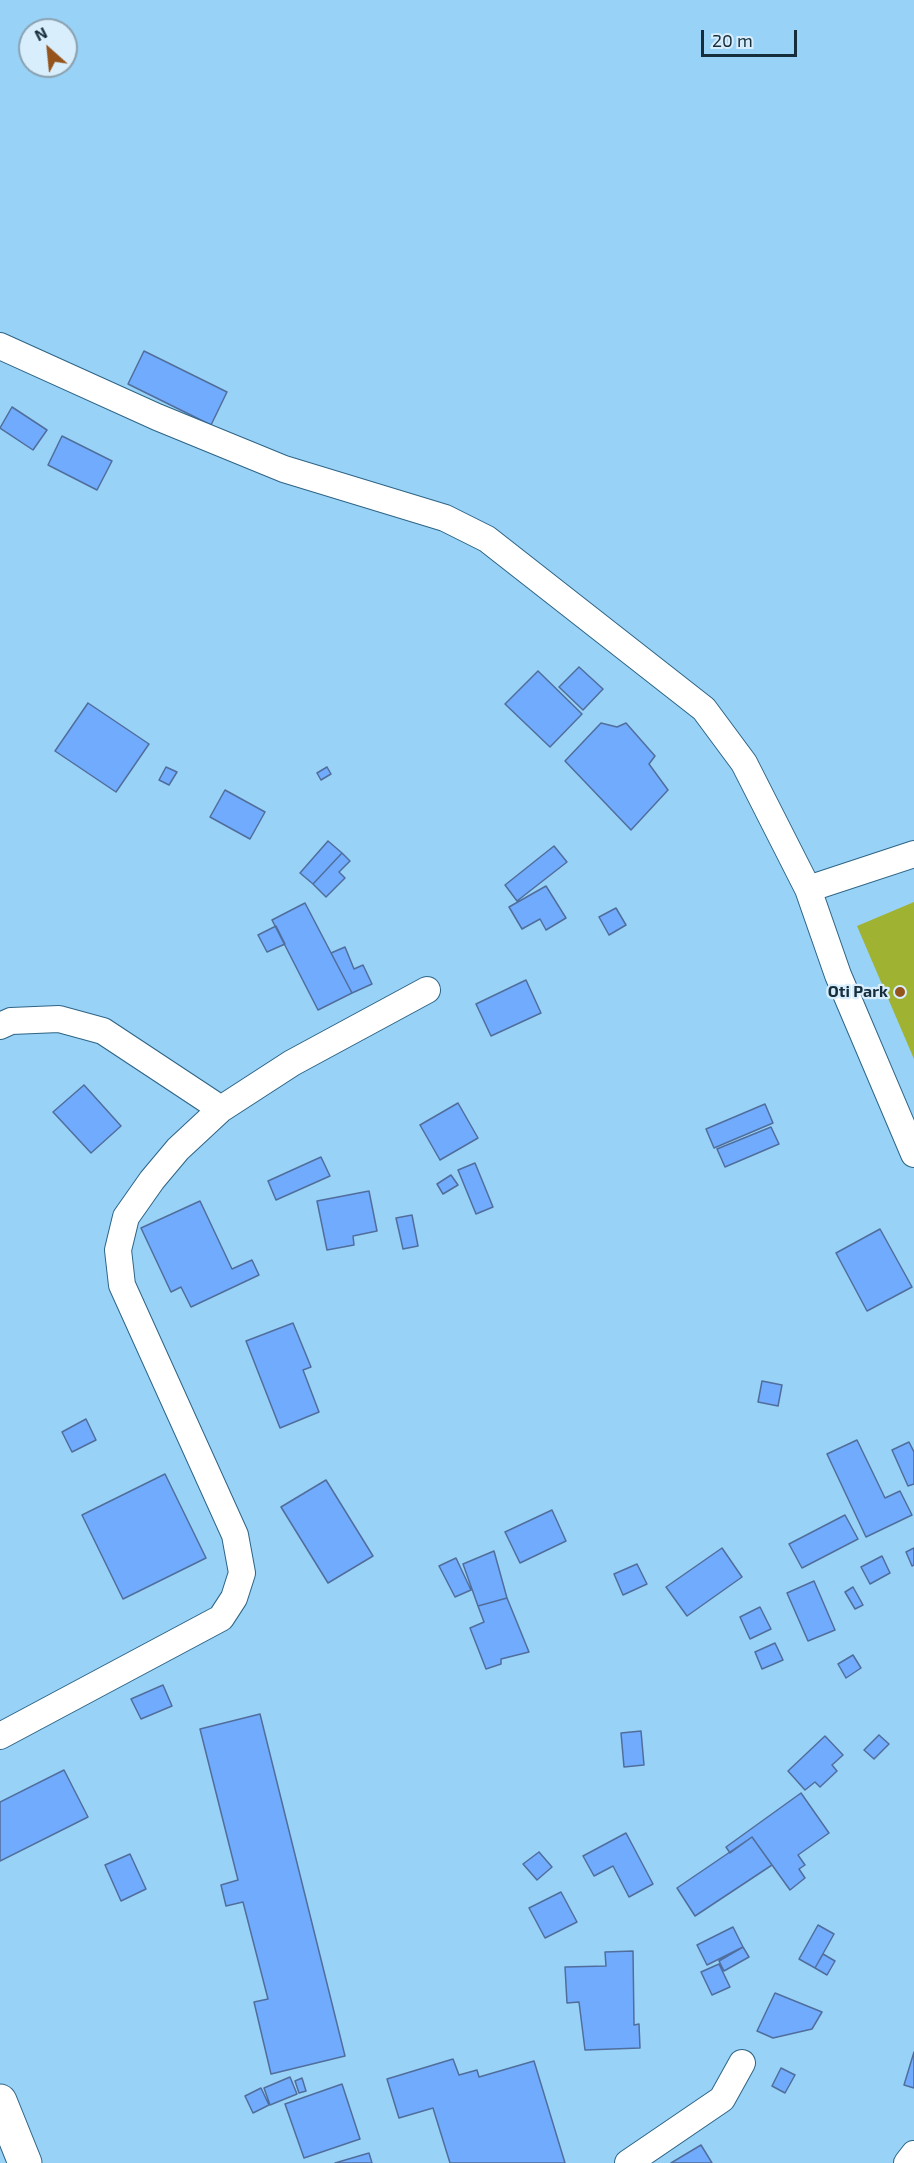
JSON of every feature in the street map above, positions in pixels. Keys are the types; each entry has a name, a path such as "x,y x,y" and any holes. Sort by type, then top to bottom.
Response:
{"street":[{"path":"0,346 157,417 284,469 445,518 487,539 704,710 744,763 808,889 838,975 914,1154"},
{"path":"808,889 914,854"},
{"path":"0,1736 221,1618 234,1598 242,1573 235,1535 122,1285 118,1250 126,1217 152,1180 178,1149 221,1109 292,1064 427,990"},
{"path":"0,1026 11,1021 59,1019 103,1030 221,1109"},
{"path":"628,2163 722,2099 742,2063"},
{"path":"0,2101 14,2152"},
{"path":"907,2163 914,2154"}],"green space":[{"name":"Oti Park","path":"914,902 914,1059 857,926"}],"building":[{"path":"144,351 227,392 211,425 128,384"},
{"path":"12,407 47,430 33,450 0,428"},
{"path":"62,436 112,461 97,490 48,465"},
{"path":"579,667 603,689 583,710 559,687"},
{"path":"538,671 582,714 550,747 505,704"},
{"path":"88,703 149,744 116,792 55,751"},
{"path":"601,723 617,727 626,723 655,756 649,764 668,790 631,830 565,761"},
{"path":"166,767 177,772 169,785 159,780"},
{"path":"327,767 331,774 321,780 317,773"},
{"path":"225,790 265,812 250,839 210,817"},
{"path":"328,841 342,853 313,884 300,873"},
{"path":"554,846 567,862 517,901 505,885"},
{"path":"342,853 350,861 339,872 345,878 326,897 313,884"},
{"path":"546,886 566,918 546,930 540,919 522,929 509,907"},
{"path":"305,903 352,993 318,1010 272,920"},
{"path":"616,908 626,925 609,935 599,917"},
{"path":"276,926 285,944 267,952 258,935"},
{"path":"345,947 354,969 363,965 372,984 352,993 331,953"},
{"path":"526,980 541,1013 491,1036 476,1004"},
{"path":"84,1085 121,1126 91,1153 53,1112"},
{"path":"458,1103 478,1138 440,1160 420,1125"},
{"path":"765,1104 773,1123 714,1148 706,1129"},
{"path":"771,1127 779,1144 725,1167 717,1149"},
{"path":"321,1157 330,1176 276,1200 268,1181"},
{"path":"475,1163 493,1207 476,1214 458,1170"},
{"path":"451,1175 458,1185 443,1194 437,1184"},
{"path":"369,1191 377,1231 353,1236 354,1245 327,1250 317,1201"},
{"path":"200,1201 232,1269 252,1260 259,1275 191,1307 181,1287 171,1292 141,1228"},
{"path":"412,1215 418,1246 403,1249 396,1218"},
{"path":"880,1229 912,1287 867,1311 836,1253"},
{"path":"293,1323 311,1367 303,1370 319,1412 280,1428 246,1341"},
{"path":"762,1381 782,1385 778,1406 758,1402"},
{"path":"86,1419 96,1440 72,1452 62,1432"},
{"path":"857,1440 885,1498 900,1491 912,1515 866,1537 827,1454"},
{"path":"909,1442 914,1452 914,1484 908,1486 892,1450"},
{"path":"165,1474 206,1558 123,1599 82,1515"},
{"path":"326,1480 373,1556 328,1583 281,1507"},
{"path":"552,1510 566,1541 520,1563 505,1532"},
{"path":"845,1515 858,1539 802,1568 789,1544"},
{"path":"722,1548 742,1577 687,1616 666,1587"},
{"path":"914,1548 914,1565 912,1566 906,1552"},
{"path":"494,1551 507,1598 478,1606 463,1564"},
{"path":"882,1556 890,1573 870,1584 861,1567"},
{"path":"456,1558 471,1590 455,1597 439,1566"},
{"path":"637,1564 647,1584 623,1595 614,1574"},
{"path":"814,1581 835,1630 808,1641 787,1593"},
{"path":"853,1587 863,1605 855,1609 845,1592"},
{"path":"507,1598 529,1652 501,1659 501,1664 486,1669 470,1628 484,1622 478,1606"},
{"path":"760,1607 771,1629 750,1639 740,1617"},
{"path":"775,1643 783,1660 762,1669 755,1652"},
{"path":"853,1655 861,1668 846,1678 838,1664"},
{"path":"163,1685 172,1706 141,1719 131,1699"},
{"path":"260,1714 345,2056 271,2074 254,2002 268,1999 243,1902 226,1906 221,1885 238,1880 200,1729"},
{"path":"641,1731 644,1765 624,1767 621,1733"},
{"path":"879,1735 889,1744 874,1759 864,1750"},
{"path":"825,1736 843,1755 832,1765 837,1771 820,1787 815,1782 805,1790 788,1771"},
{"path":"64,1770 88,1817 0,1861 0,1802"},
{"path":"801,1793 829,1833 798,1855 805,1865 799,1869 805,1878 790,1890 752,1837 730,1853 726,1847"},
{"path":"626,1833 653,1884 629,1897 613,1866 594,1876 583,1856"},
{"path":"752,1837 772,1865 695,1916 677,1888"},
{"path":"539,1852 552,1867 537,1880 523,1864"},
{"path":"130,1854 146,1889 121,1901 105,1865"},
{"path":"561,1892 577,1922 545,1938 529,1908"},
{"path":"818,1925 834,1934 815,1968 799,1959"},
{"path":"733,1927 743,1947 707,1965 697,1945"},
{"path":"743,1947 749,1957 724,1971 719,1961"},
{"path":"633,1951 634,2025 639,2024 640,2048 585,2050 579,2002 567,2003 565,1967 606,1966 605,1952"},
{"path":"823,1954 835,1961 827,1975 815,1968"},
{"path":"719,1964 730,1987 712,1995 701,1972"},
{"path":"775,1993 822,2012 812,2029 773,2038 757,2031"},
{"path":"914,2052 914,2088 904,2085"},
{"path":"453,2059 459,2075 477,2070 479,2077 534,2061 565,2163 450,2163 433,2108 399,2118 387,2079"},
{"path":"781,2068 795,2075 785,2093 772,2086"},
{"path":"290,2077 297,2094 270,2105 264,2088"},
{"path":"302,2078 306,2091 299,2093 295,2081"},
{"path":"342,2084 360,2139 304,2158 285,2104"},
{"path":"261,2088 269,2105 253,2113 245,2096"},
{"path":"701,2145 712,2163 671,2163"},
{"path":"369,2153 372,2163 335,2163"}],"place":[{"name":"Oti Park","path":"900,992"}]}
